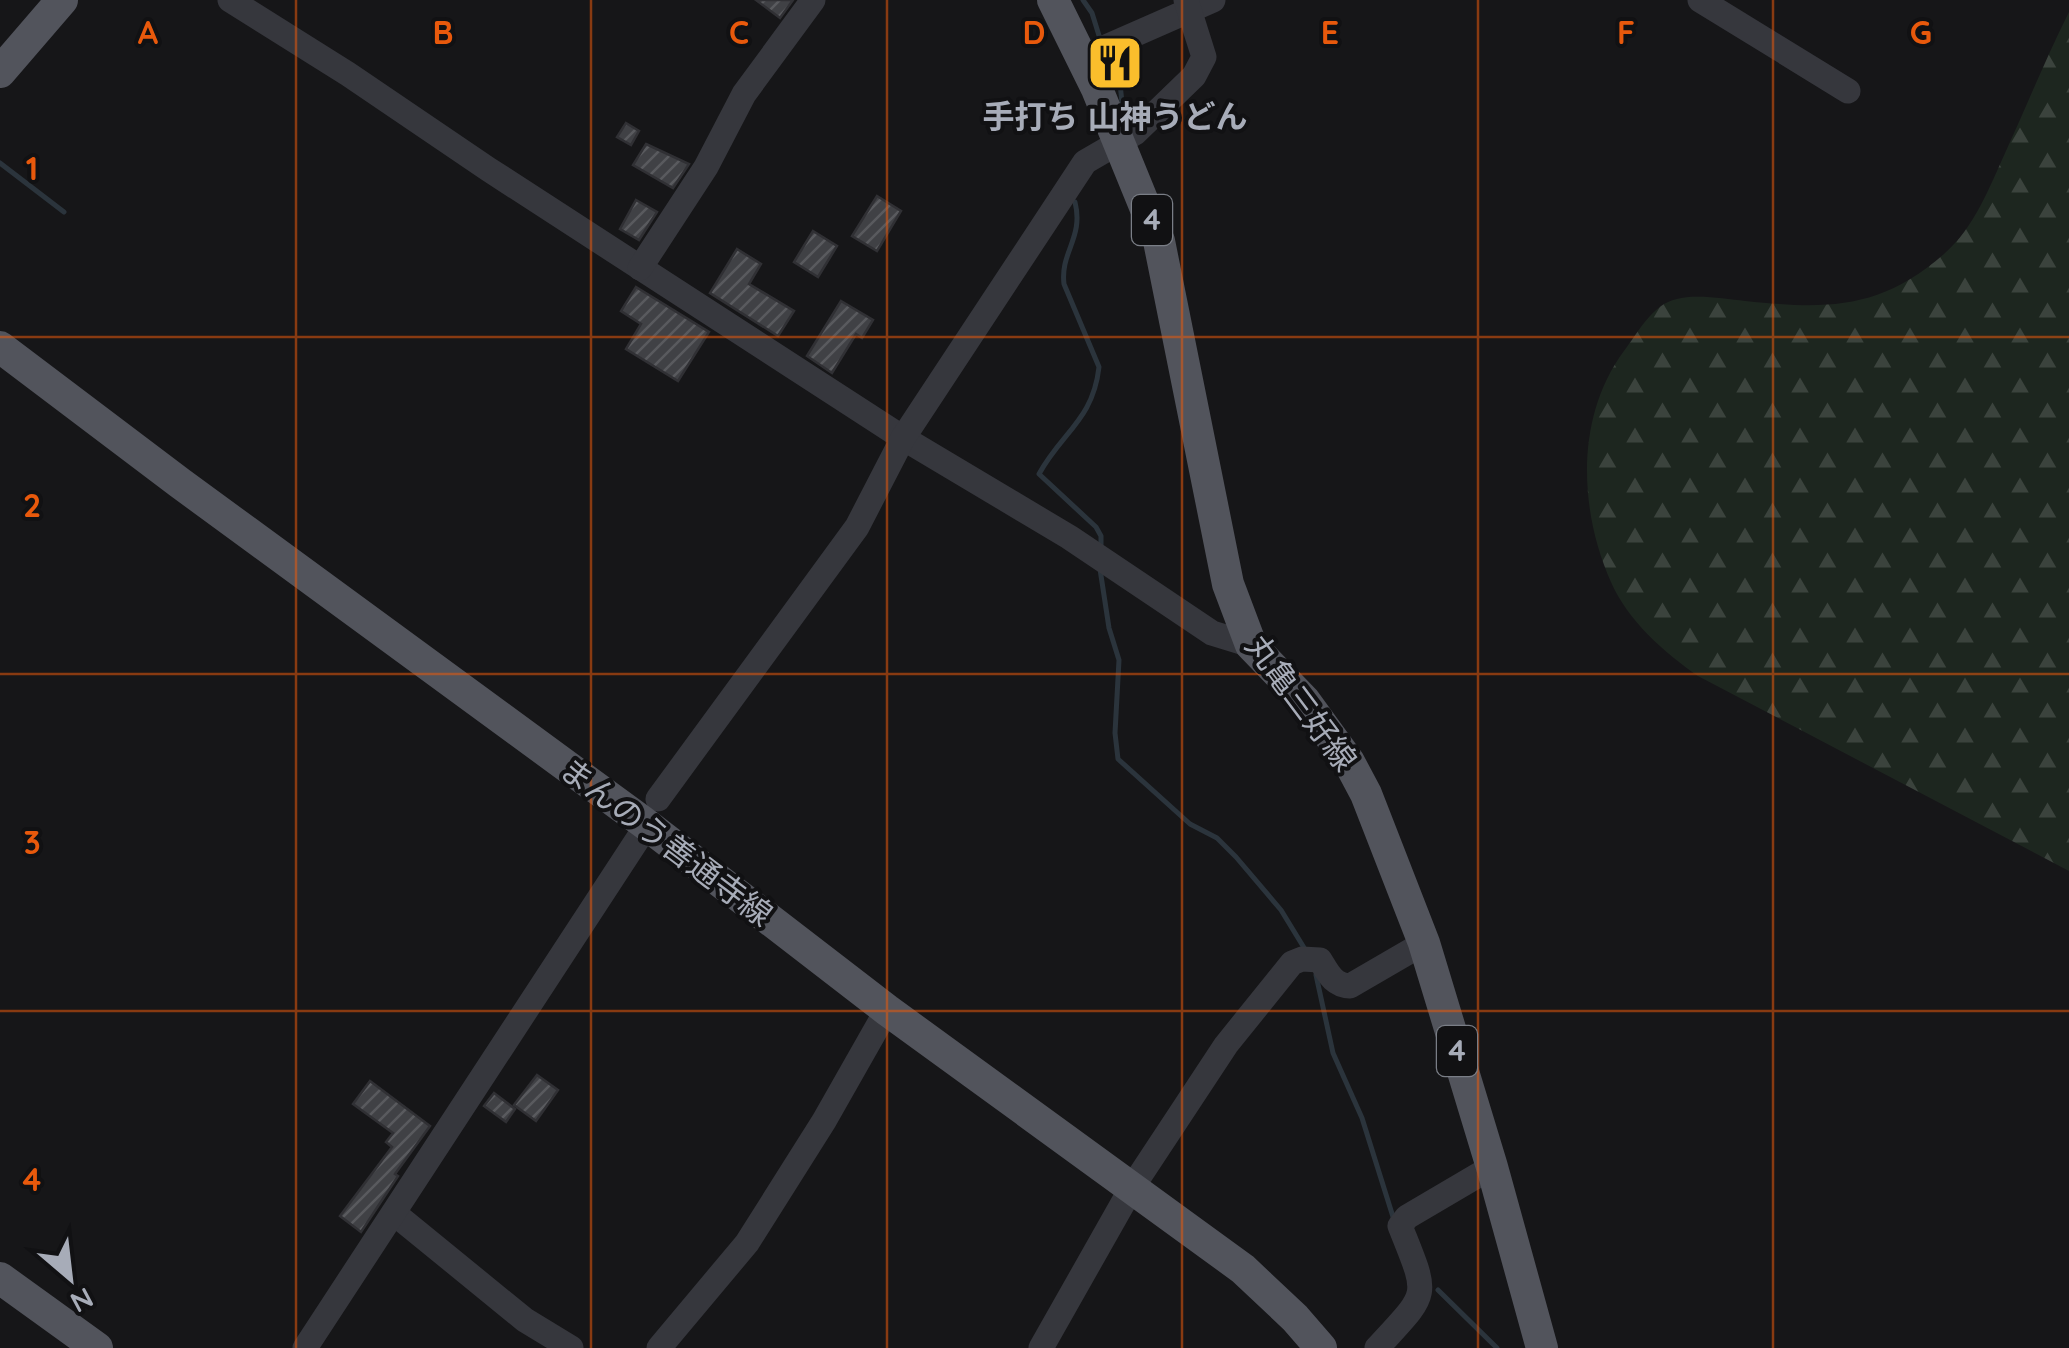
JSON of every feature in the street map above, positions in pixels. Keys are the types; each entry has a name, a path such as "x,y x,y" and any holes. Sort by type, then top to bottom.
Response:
{"main road":[{"path":"0,72 62,0"},
{"name":"丸亀三好線","path":"1054,0 1096,51 1120,144 1159,241 1228,584 1251,645 1304,700 1366,794 1424,942 1542,1348"},
{"name":"まんのう善通寺線","path":"0,347 180,484 653,812 886,1010 1243,1269 1296,1318 1321,1348"},
{"path":"0,1278 97,1348"}],"street":[{"path":"230,0 903,438 1089,550 1212,633 1251,645"},
{"path":"640,268 706,167 744,94 812,0"},
{"path":"1096,51 1187,6 1214,0"},
{"path":"1700,0 1848,91"},
{"path":"304,1348 395,1214 653,812 857,527 903,438 1085,162 1120,144 1194,76 1204,56 1187,6"},
{"path":"1042,1348 1131,1190 1226,1045 1292,964 1302,959 1320,960 1340,986 1350,986 1424,942"},
{"path":"659,1348 747,1242 824,1122 886,1010"},
{"path":"1377,1348 1417,1304 1422,1282 1400,1226 1407,1217 1492,1167"},
{"path":"395,1214 525,1320 571,1348"}],"green space":[{"path":"2069,12 2069,871 1698,676 1672,657 1637,623 1611,582 1593,525 1587,464 1597,405 1608,377 1646,320 1668,302 1702,297 1801,305 1850,302 1897,287 1944,254 1980,206"}],"building":[{"path":"756,0 793,0 780,18"},
{"path":"626,123 639,131 631,145 617,137"},
{"path":"646,144 689,164 673,188 633,165"},
{"path":"877,196 901,211 877,251 852,236"},
{"path":"636,200 657,212 639,240 620,229"},
{"path":"813,231 837,246 818,277 794,262"},
{"path":"737,249 761,264 749,284 794,311 778,336 710,293"},
{"path":"636,287 709,332 678,381 626,349 641,324 621,311"},
{"path":"841,301 873,320 862,338 856,334 832,373 807,356"},
{"path":"537,1075 558,1090 536,1121 514,1105"},
{"path":"370,1081 430,1126 395,1174 398,1176 361,1232 340,1216 392,1147 386,1142 393,1133 353,1104"},
{"path":"494,1093 515,1109 506,1122 484,1106"}],"waterway":[{"path":"1083,0 1092,13 1101,42"},
{"path":"1108,57 1120,83 1123,113"},
{"path":"0,163 64,212"},
{"path":"1075,202 1077,226 1065,263 1064,284 1099,367 1096,385 1083,413 1039,474 1096,527 1101,548"},
{"path":"1100,569 1109,628 1119,660 1115,733 1118,759 1190,824 1217,838 1236,857 1281,910 1306,951"},
{"path":"1316,975 1333,1053 1362,1118 1394,1220"},
{"path":"1438,1290 1497,1348"}],"place":[{"name":"手打ち 山神うどん","path":"1115,63"}]}
